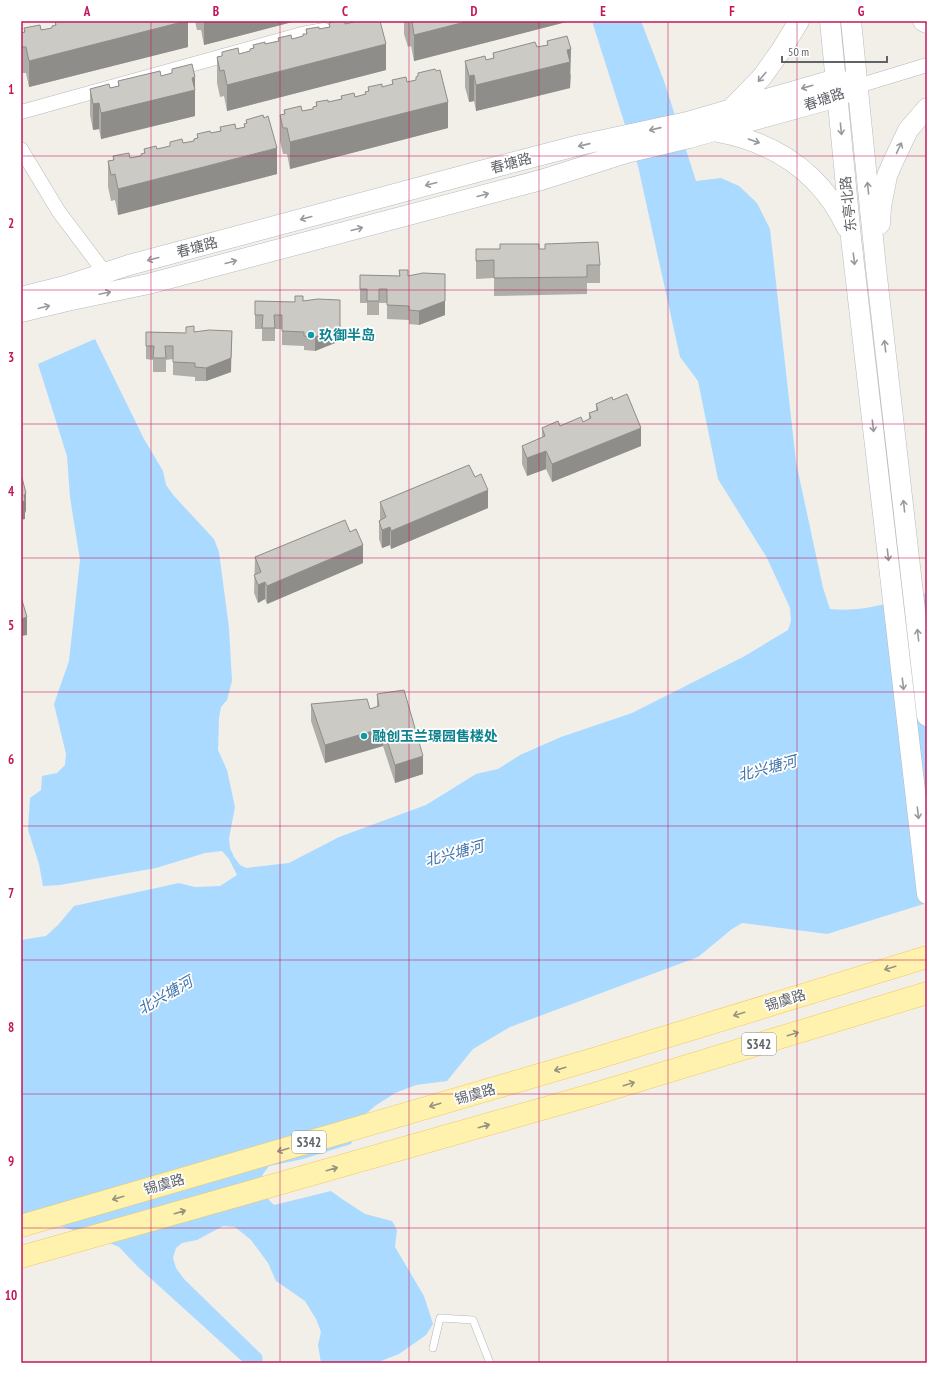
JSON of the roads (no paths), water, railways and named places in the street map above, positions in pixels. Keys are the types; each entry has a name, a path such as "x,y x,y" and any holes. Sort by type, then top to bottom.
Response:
{"main road":[{"path":"730,110 762,77 782,49 799,21"},
{"name":"东亭北路","path":"830,21 852,238 927,894"},
{"name":"东亭北路","path":"851,21 876,268 927,716"},
{"path":"923,21 927,23"},
{"name":"春塘路","path":"21,312 66,293 105,273 128,265 580,146 624,144 688,130 730,110 837,88 858,86"},
{"name":"春塘路","path":"688,130 716,131 837,88"},
{"path":"876,268 881,207 887,176 908,130 927,108"},
{"path":"716,131 760,143 780,153 799,166 816,181 830,199 852,238"},
{"name":"春塘路","path":"21,297 155,282 541,180 624,144"},
{"name":"锡虞路","path":"21,1226 597,1058 927,957"},
{"name":"S342","path":"21,1257 591,1096 927,993"},
{"path":"21,1268 146,1221"}],"street":[{"path":"21,112 302,34 340,26"},
{"path":"858,86 927,65"},
{"path":"21,148 59,212 105,273"}],"lane":[{"path":"433,1348 440,1318 473,1320 490,1363"}],"water":[{"name":"北兴塘河","path":"592,21 641,21 664,81 696,181 721,178 739,186 757,203 770,229 796,462 823,588 830,609 842,610 867,608 927,593 927,903 827,934 742,923 732,929 698,957 510,1027 473,1049 447,1081 416,1085 395,1093 375,1106 360,1119 351,1144 303,1159 269,1166 264,1173 262,1185 266,1196 274,1205 331,1191 365,1214 392,1221 397,1230 395,1247 424,1296 433,1324 426,1335 399,1354 376,1363 321,1363 318,1345 321,1332 316,1319 305,1301 276,1281 268,1263 251,1240 235,1227 223,1226 197,1240 182,1243 176,1248 173,1258 176,1268 184,1279 262,1355 263,1363 244,1363 138,1267 119,1247 95,1237 21,1214 21,940 46,936 58,925 74,906 179,883 195,887 220,886 237,875 229,859 222,851 205,853 156,868 60,885 43,886 39,864 28,830 30,798 41,790 42,776 57,773 65,765 66,754 54,704 69,661 80,560 70,497 67,456 38,364 95,339 144,439 163,471 166,485 174,496 214,539 219,552 229,628 232,681 227,700 221,707 219,718 218,750 227,770 235,807 229,838 230,848 240,865 246,868 289,863 339,837 426,805 476,774 498,769 520,755 561,737 632,713 743,657 788,630 791,621 790,608 767,558 718,479 698,381 680,357 638,166"}],"place":[{"name":"玖御半岛","path":"311,335"},
{"name":"融创玉兰璟园售楼处","path":"364,736"}]}
